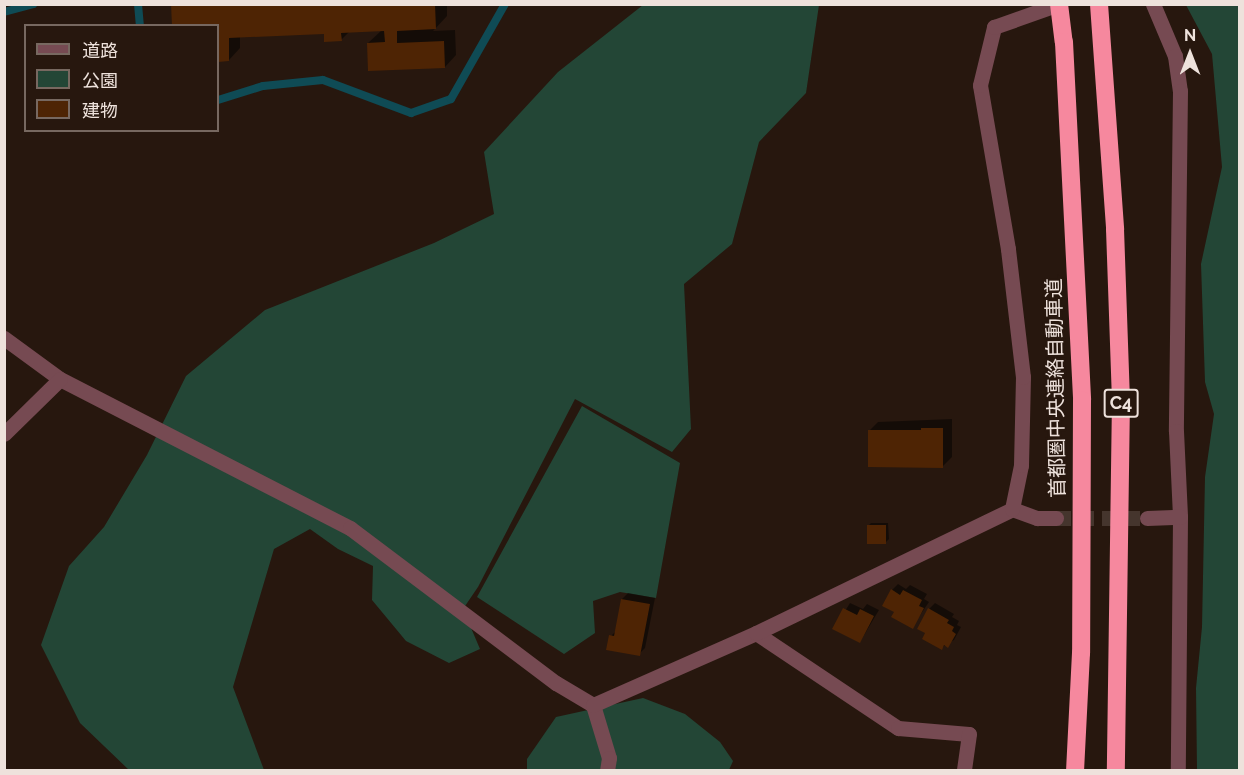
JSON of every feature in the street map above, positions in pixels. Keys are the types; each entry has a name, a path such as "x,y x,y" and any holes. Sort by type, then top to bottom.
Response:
{"highway":[{"name":"首都圏中央連絡自動車道","path":"1059,4 1064,42 1082,400 1081,653 1075,771"},
{"name":"C4","path":"1099,4 1115,229 1121,399 1116,771"}],"street":[{"path":"1012,509 1021,465 1023,377 1008,249 981,85 994,27 1059,4"},
{"path":"1153,4 1175,56 1180,91 1176,431 1180,517 1178,771"},
{"path":"4,338 60,379 350,528 556,682 593,705 609,758 608,771"},
{"path":"4,434 60,379"},
{"path":"593,705 756,633 1012,509 1037,518 1056,518"},
{"path":"1147,518 1180,517"},
{"path":"756,633 898,728 969,734 964,771"}],"green space":[{"path":"643,5 819,5 806,93 759,142 732,244 684,284 691,429 672,452 575,399 478,587 463,609 480,649 449,663 406,641 372,600 373,566 338,549 310,529 274,549 233,687 264,770 129,770 80,723 41,645 69,566 104,527 147,455 186,376 265,310 434,243 494,214 484,152 558,72"},
{"path":"1186,5 1239,5 1239,770 1197,770 1196,688 1202,627 1205,477 1214,414 1205,382 1201,264 1222,167 1212,54"},
{"path":"582,406 680,463 656,598 620,592 593,601 595,633 564,654 477,597"},
{"path":"643,698 685,714 720,742 733,761 729,770 527,770 527,759 556,717"}],"building":[{"path":"171,4 435,4 436,29 397,31 397,43 444,41 445,68 368,71 367,43 385,42 384,31 341,33 342,41 324,42 324,34 229,38 229,61 219,62 219,24 172,24"},
{"path":"921,428 943,428 943,468 868,467 868,430 921,430"},
{"path":"867,525 886,525 886,544 867,544"},
{"path":"891,589 900,595 903,590 922,600 919,606 924,608 913,629 891,617 894,612 882,606"},
{"path":"621,599 650,604 640,656 606,650 609,635 614,636"},
{"path":"843,608 857,615 860,609 874,616 860,643 832,629"},
{"path":"928,608 949,620 947,623 954,627 952,631 956,634 948,648 944,645 942,650 922,639 925,633 917,629"}],"waterway":[{"path":"4,12 33,4"},
{"path":"138,4 140,24"},
{"path":"219,100 263,86 323,80 411,113 451,99 505,4"}],"tunnel":[{"path":"1056,518 1147,518"}]}
